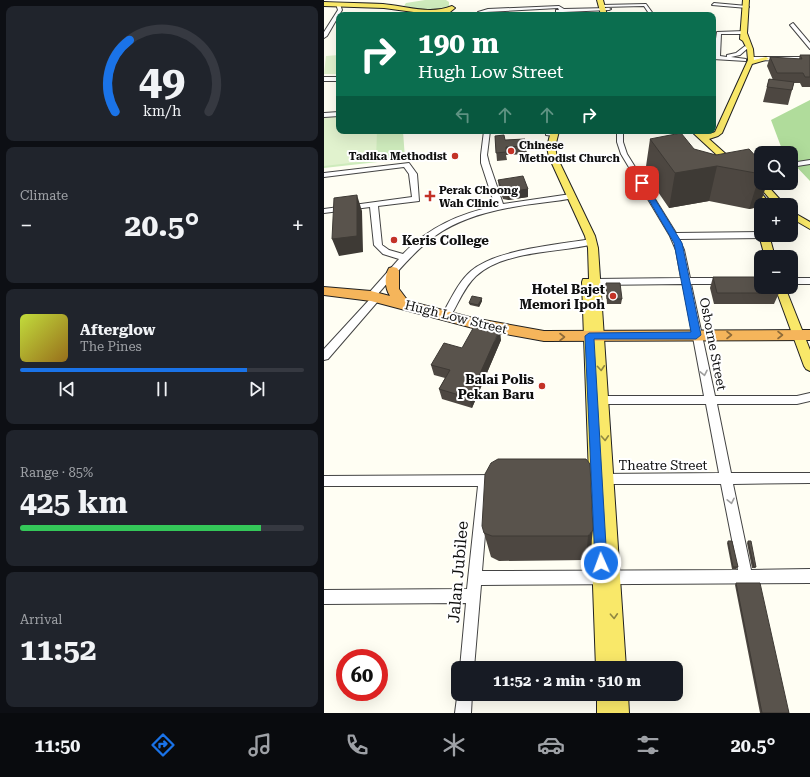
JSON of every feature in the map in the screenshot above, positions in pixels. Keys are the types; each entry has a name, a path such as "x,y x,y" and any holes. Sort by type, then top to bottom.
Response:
{"highway":[{"path":"393,271 391,282 392,291 402,304"},
{"name":"Hugh Low Street","path":"324,292 373,297 447,315 472,323 535,335 804,335"}],"main road":[{"path":"750,0 746,4 743,32 751,59 716,130 762,198"},
{"path":"324,3 395,1"},
{"path":"324,3 404,5 429,12 445,12 452,4"},
{"path":"747,48 751,59"},
{"path":"716,120 726,109 740,68 751,59 766,59"},
{"path":"550,134 545,146 546,154 568,197 582,233 588,243 595,282 594,336"},
{"path":"699,134 746,173 773,198"},
{"path":"798,219 808,227"},
{"path":"798,227 808,227"},
{"path":"765,242 767,250"},
{"path":"766,246 769,242"},
{"path":"588,243 598,400 596,479 616,661"},
{"path":"784,294 804,335 810,366"},
{"path":"605,661 607,577"},
{"path":"606,701 606,713"},
{"path":"619,701 620,713"}],"street":[{"path":"338,4 340,10 339,12"},
{"path":"714,4 746,4"},
{"path":"341,12 346,7 359,5"},
{"path":"557,12 646,5 650,12"},
{"path":"480,12 488,10 554,7 560,7 563,11"},
{"path":"325,32 336,17"},
{"path":"793,25 810,47"},
{"path":"716,51 719,33 743,32"},
{"path":"802,36 810,36"},
{"path":"716,57 736,55 747,48"},
{"path":"716,57 751,59 810,59"},
{"path":"766,59 775,59"},
{"path":"324,79 336,79"},
{"path":"324,115 336,114"},
{"path":"487,134 484,154 500,208"},
{"name":"Osborne Street","path":"620,134 620,142 624,154 674,236 680,250 746,576"},
{"path":"798,164 810,162"},
{"path":"324,175 406,165 413,174 416,199 324,211"},
{"path":"746,173 754,171"},
{"path":"324,356 405,257 426,238 449,223 500,208 568,197"},
{"path":"374,204 380,249 384,252 405,257"},
{"path":"674,236 754,235"},
{"path":"447,315 462,286 473,274 489,263 506,257 588,243"},
{"path":"595,282 731,281"},
{"path":"798,281 810,281"},
{"path":"598,400 797,400 810,397"},
{"path":"797,400 810,403"},
{"name":"Theatre Street","path":"596,479 810,478"},
{"name":"Jalan Jubilee","path":"468,661 484,480"},
{"path":"324,481 508,480"},
{"path":"475,578 810,576"},
{"path":"324,597 474,596"},
{"path":"463,713 464,701"}],"green space":[{"path":"425,0 446,0 449,2 449,8 435,12 404,6 406,3"},
{"path":"336,55 336,74 324,74 326,56"},
{"path":"810,100 810,181 798,168 798,146 781,146 771,120"},
{"path":"336,116 336,134 403,134 405,159 324,168 324,117"},
{"path":"324,117 336,117 336,134 377,134 376,160 324,166"}],"building":[{"path":"800,55 810,55 810,77 805,77 803,73 777,73 770,57 802,59"},
{"path":"769,79 794,82 792,90 767,87"},
{"path":"682,134 694,149 716,155 749,149 754,154 754,173 717,166 675,173 650,139"},
{"path":"504,135 505,140 525,139 526,146 506,147 506,152 496,153 495,136"},
{"path":"523,176 528,189 507,192 502,190 498,180"},
{"path":"357,195 357,236 332,239 334,198"},
{"path":"713,277 754,277 754,293 717,293"},
{"name":"Hotel Bajet Memori Ipoh","path":"606,283 620,283 622,299 607,299"},
{"path":"472,296 482,298 478,305 469,303"},
{"path":"476,323 500,329 469,398 439,389 450,370 431,365 444,343 462,348"},
{"path":"498,459 586,459 590,464 593,530 588,536 492,536 484,533 482,526 485,474 491,463"},
{"path":"728,541 732,541 738,567 733,567"},
{"path":"748,541 751,541 756,567 754,567"},
{"path":"736,583 760,583 789,713 762,713"}],"place":[{"name":"Chinese Methodist Church","path":"511,151"},
{"name":"Tadika Methodist","path":"455,156"},
{"name":"Perak Choong Wah Clinic","path":"430,196"},
{"name":"Keris College","path":"394,240"},
{"name":"Hotel Bajet Memori Ipoh","path":"613,296"},
{"name":"Balai Polis Pekan Baru","path":"542,386"}],"route":[{"path":"601,563 589,336 696,335 696,328 678,243 642,183"}]}
